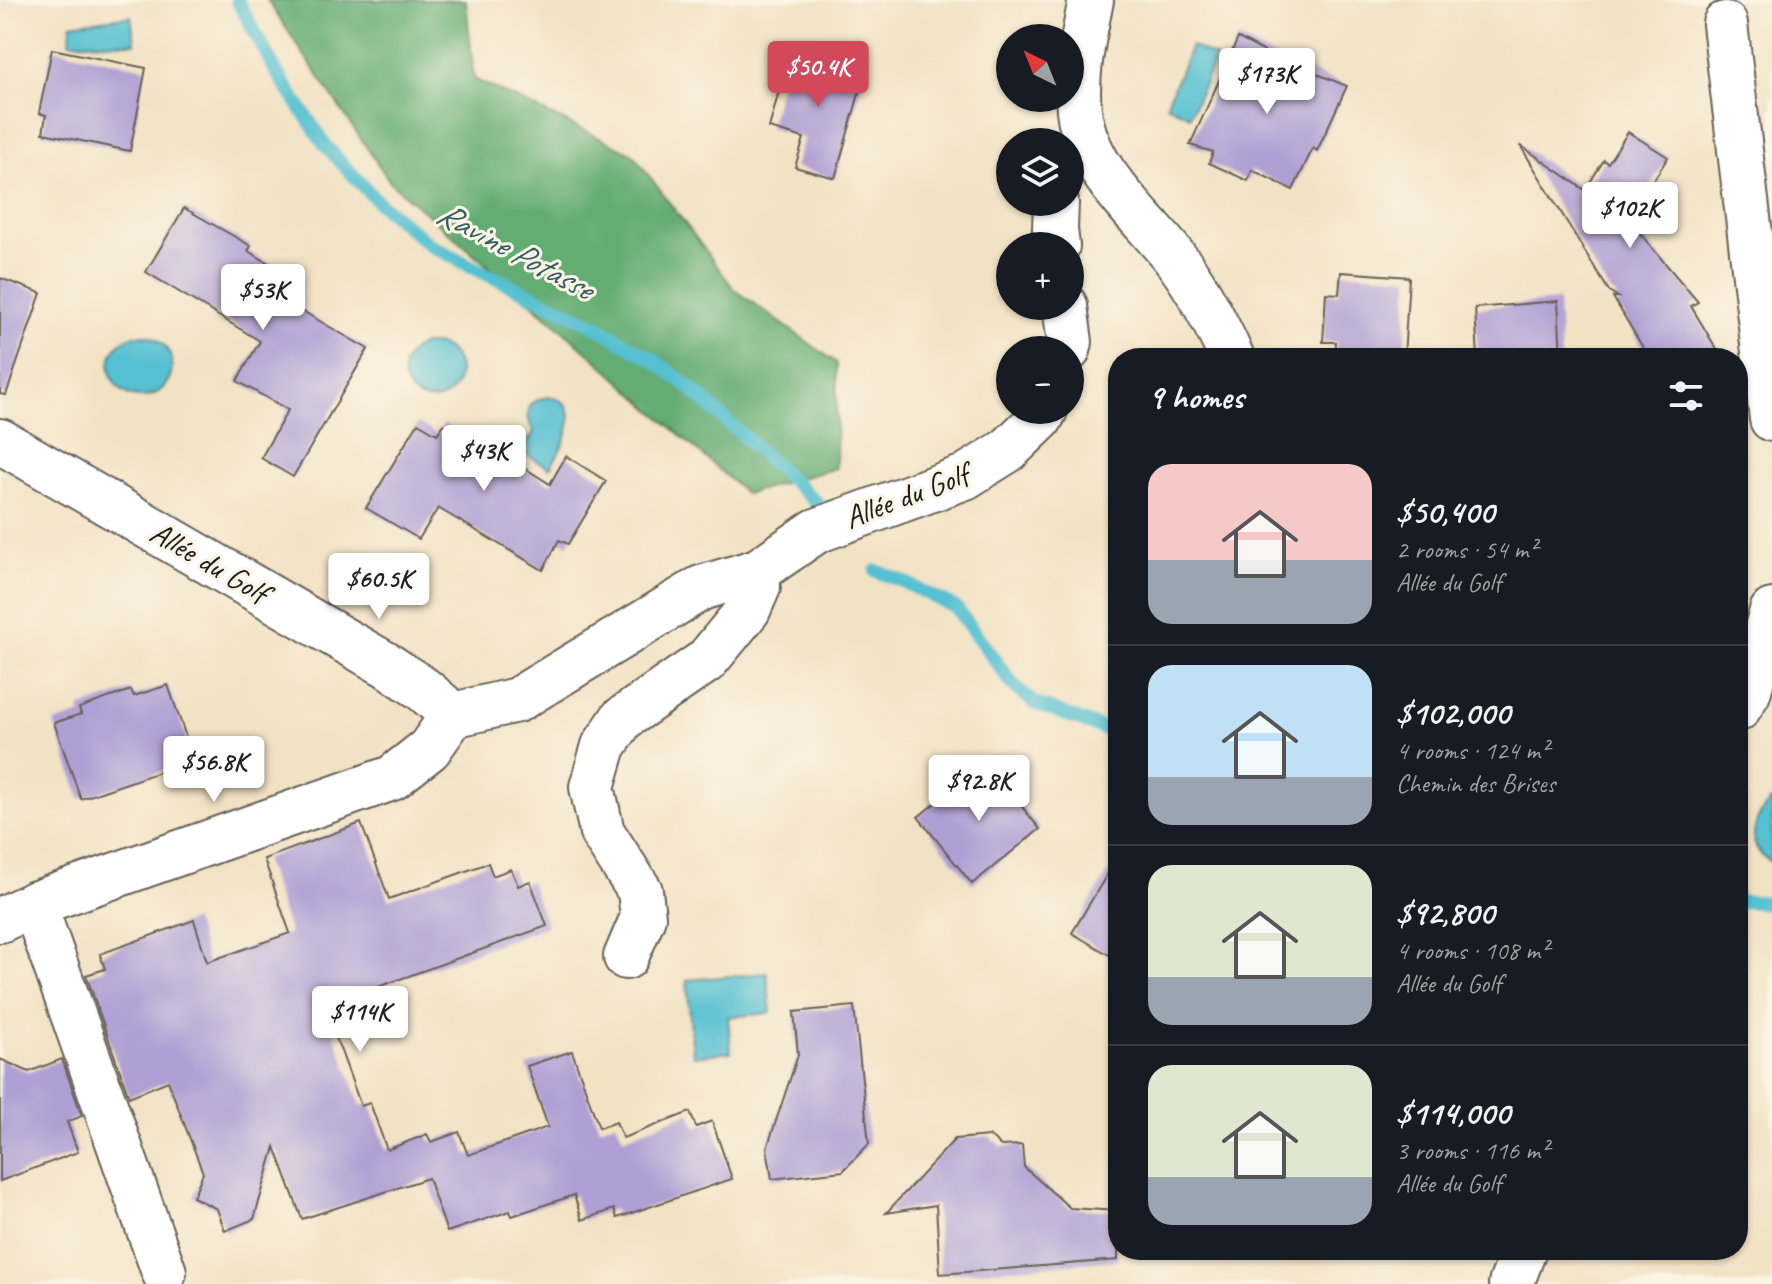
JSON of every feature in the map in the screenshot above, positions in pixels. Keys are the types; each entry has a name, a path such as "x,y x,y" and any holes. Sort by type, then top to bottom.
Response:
{"street":[{"path":"1078,128 1078,76 1091,0"},
{"path":"1725,24 1772,419"},
{"path":"1084,154 1179,263 1219,328 1228,348"},
{"name":"Allée du Golf","path":"0,441 387,665 423,689 453,715 517,700 701,588 758,571 816,531 965,477 1008,450 1035,424"},
{"path":"626,957 643,917 640,891 602,832 592,787 604,746 622,719 706,661 748,610 758,587 758,571"},
{"path":"1748,693 1772,611"},
{"path":"164,1272 17,912 392,778 429,749 453,715"},
{"path":"1511,1284 1520,1260"}],"green space":[{"path":"267,0 466,0 474,79 632,153 735,290 837,363 836,468 746,494 566,333 390,182"}],"water":[{"path":"131,16 135,43 70,42 71,24"},
{"path":"1191,46 1216,57 1190,116 1166,105"},
{"path":"141,335 163,344 172,366 163,388 141,397 119,388 110,366 119,344"},
{"path":"431,344 451,352 459,372 451,392 431,400 411,392 403,372 411,352"},
{"path":"549,397 562,401 570,416 567,434 550,468 522,452 534,432 529,408 536,401"},
{"path":"1772,800 1772,862 1757,849 1754,832 1760,815"},
{"path":"767,973 771,1013 728,1017 731,1052 693,1056 687,980"}],"building":[{"path":"1238,38 1347,86 1317,151 1313,148 1293,190 1252,170 1248,181 1209,163 1213,152 1190,145"},
{"path":"52,49 146,68 130,151 43,133 46,115 39,113"},
{"path":"796,49 866,69 835,178 795,167 804,138 769,128 783,76 789,77"},
{"path":"1628,132 1668,157 1648,189 1652,192 1632,224 1698,302 1691,306 1716,348 1643,348 1613,297 1618,297 1609,291 1520,145 1585,190 1604,160 1608,163"},
{"path":"184,208 251,246 248,251 272,265 259,286 368,349 293,477 261,458 288,410 237,381 260,341 146,272"},
{"path":"1341,272 1409,277 1405,348 1336,348 1336,342 1323,342 1326,293 1339,294"},
{"path":"0,278 41,293 6,395 0,394"},
{"path":"1558,301 1560,348 1477,348 1475,308"},
{"path":"418,423 437,434 444,424 460,433 462,429 550,484 566,456 606,481 568,544 559,540 543,570 438,508 419,539 366,508"},
{"path":"168,685 194,760 81,799 54,723 81,714 79,708 131,690 134,696"},
{"path":"986,762 1040,829 972,884 918,817"},
{"path":"361,823 389,899 488,863 493,876 511,869 518,886 530,881 547,926 361,993 367,1011 345,1019 347,1028 334,1032 361,1106 370,1103 387,1150 427,1134 431,1142 459,1132 468,1155 548,1127 527,1066 572,1051 599,1128 616,1122 623,1138 690,1112 696,1127 712,1121 732,1179 617,1218 614,1209 582,1220 574,1195 512,1216 510,1211 447,1232 428,1178 302,1219 275,1147 254,1219 225,1231 217,1209 193,1197 203,1173 168,1081 129,1097 86,975 105,969 100,954 194,920 207,962 290,933 264,859"},
{"path":"1108,873 1108,954 1072,933"},
{"path":"854,1006 869,1144 843,1171 772,1179 767,1148 798,1055 794,1012"},
{"path":"0,1059 29,1072 62,1059 82,1116 67,1122 78,1152 0,1181"},
{"path":"989,1136 1001,1146 1022,1145 1024,1167 1070,1208 1108,1210 1108,1260 1118,1260 940,1274 936,1205 886,1213 955,1139"}],"waterway":[{"name":"Ravine Potasse","path":"237,0 277,73 326,146 379,203 430,245 585,320 654,360 688,386 818,504"},
{"name":"Ravine Potasse","path":"876,571 956,608 1014,686 1034,703 1108,730"},
{"name":"Ravine Potasse","path":"1748,902 1772,903"}]}
